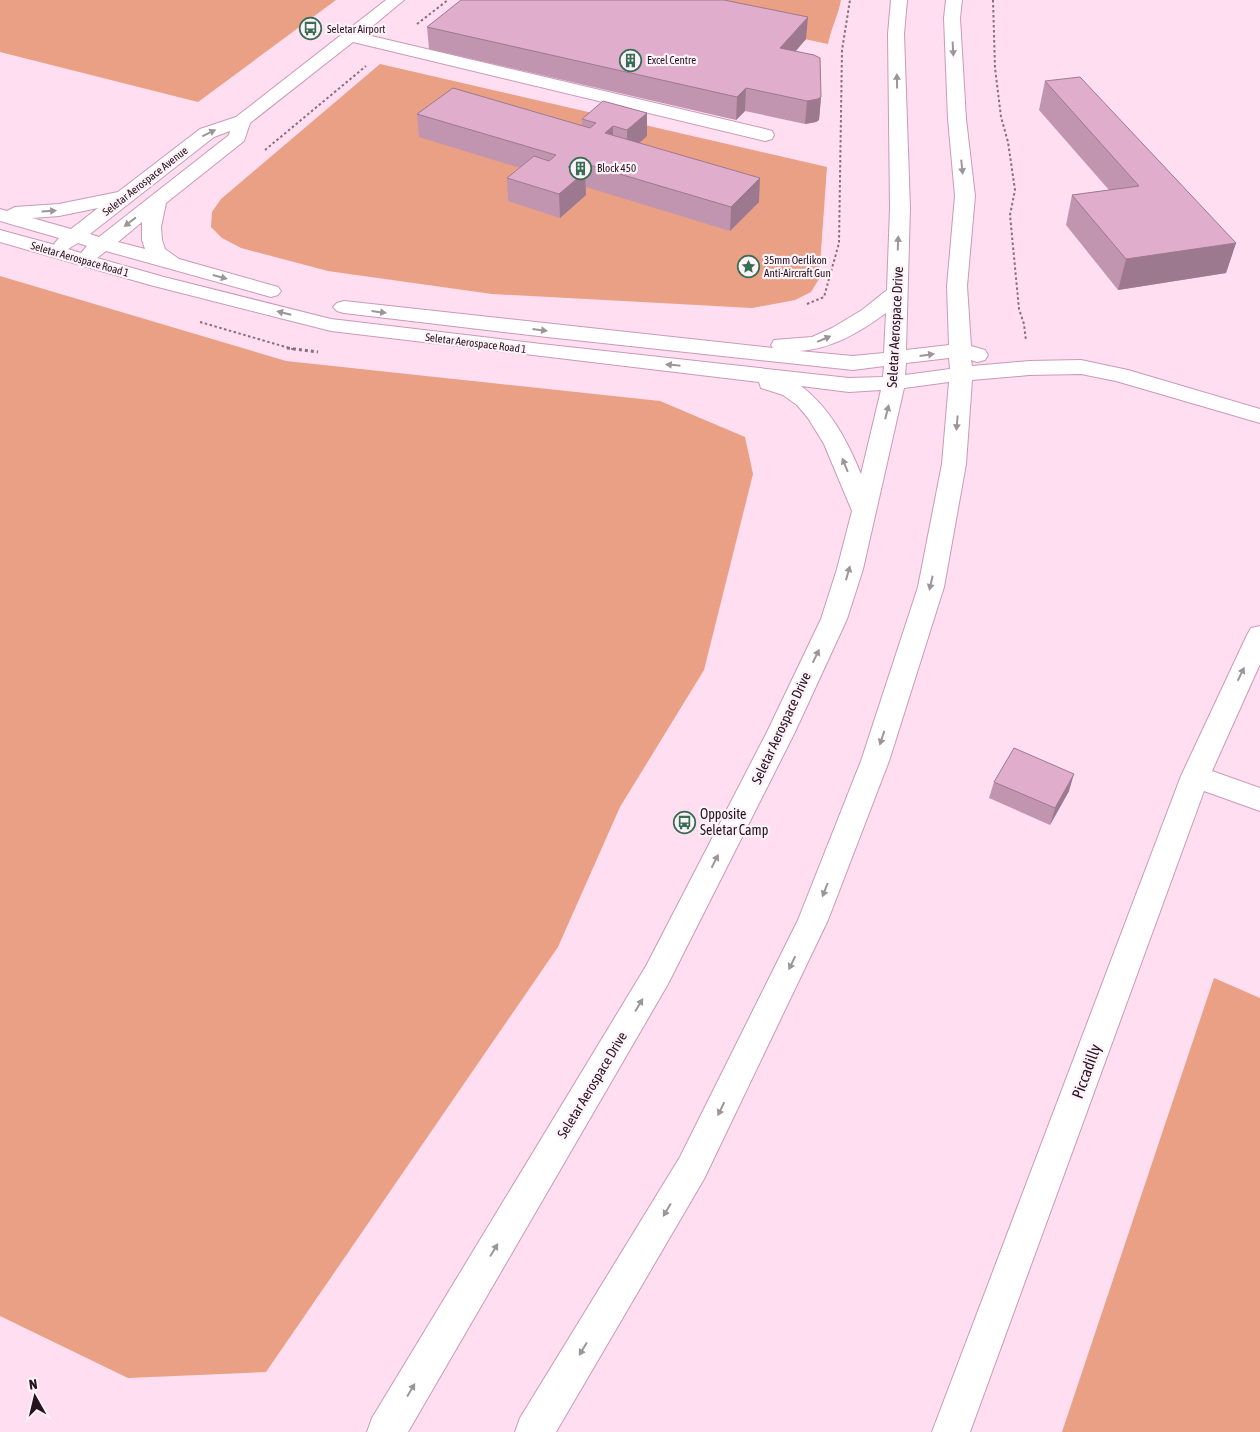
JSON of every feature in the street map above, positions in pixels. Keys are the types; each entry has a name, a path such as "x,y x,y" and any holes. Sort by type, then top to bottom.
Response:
{"street":[{"name":"Seletar Aerospace Avenue","path":"53,252 207,132 242,121 396,0"},
{"name":"Seletar Aerospace Drive","path":"386,1432 662,966 781,732 834,619 850,568 862,510 894,383 900,208 896,34 899,0"},
{"path":"534,1432 692,1168 814,920 875,761 931,587 954,464 961,362 957,286 965,196 957,119 952,18 954,0"},
{"path":"350,36 765,135"},
{"path":"419,53 433,41"},
{"name":"Seletar Aerospace Avenue","path":"82,260 237,137 242,121"},
{"path":"0,214 59,210 92,205 129,194"},
{"path":"157,201 151,224 152,239 158,252 173,264"},
{"name":"Seletar Aerospace Road 1","path":"0,214 74,237 324,305 722,361 849,385 894,383 961,362"},
{"name":"Seletar Aerospace Road 1","path":"0,236 82,260 331,325 722,361 853,363 894,360 961,362"},
{"path":"722,361 816,342 849,328 873,314 897,292"},
{"path":"722,361 790,389 811,405 829,431 862,510"},
{"path":"961,362 1029,368 1081,367 1120,375 1260,416"},
{"name":"Piccadilly","path":"951,1432 1195,776 1260,635"},
{"path":"1195,776 1260,800"}],"path":[{"path":"264,150 448,0"},
{"path":"807,304 824,297 839,244 842,50 850,0"},
{"path":"993,0 1000,107 1008,142 1015,190 1010,215 1019,309 1024,324 1029,368"}],"shaded area":[{"path":"0,0 336,0 198,102 0,52"},
{"path":"621,0 841,0 828,44"},
{"path":"380,64 827,167 819,279 811,292 795,300 752,308 492,294 328,271 241,248 222,238 211,227 212,212 221,199"},
{"path":"0,276 286,361 660,401 745,437 753,474 704,670 620,807 558,947 266,1372 128,1378 0,1316"},
{"path":"1214,978 1260,998 1260,1432 1062,1432"}],"building":[{"name":"Excel Centre","path":"461,0 724,0 808,17 780,48 820,58 821,97 807,101 746,88 737,97 427,27"},
{"path":"1080,77 1236,243 1126,259 1072,195 1139,186 1045,81"},
{"path":"453,88 590,128 596,123 582,119 603,101 647,113 627,130 613,126 605,133 760,178 731,207 576,161 568,167 585,172 559,194 507,178 534,156 549,161 556,155 417,114"},
{"path":"1014,748 1074,774 1055,808 994,782"}],"place":[{"name":"Seletar Airport","path":"311,29"},
{"name":"Excel Centre","path":"631,60"},
{"name":"Block 450","path":"581,168"},
{"name":"35mm Oerlikon Anti-Aircraft Gun","path":"748,266"},
{"name":"Opposite Seletar Camp","path":"684,822"}]}
